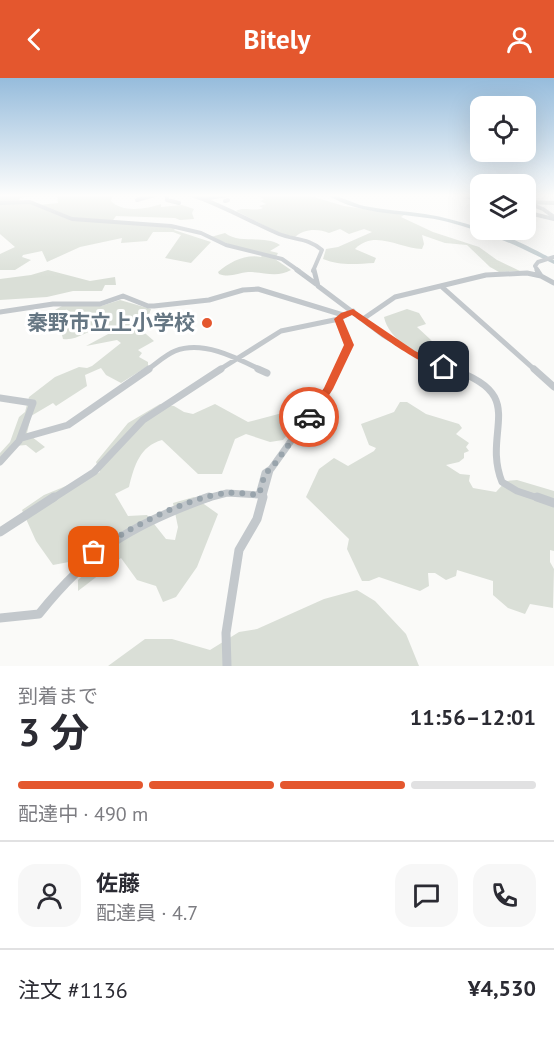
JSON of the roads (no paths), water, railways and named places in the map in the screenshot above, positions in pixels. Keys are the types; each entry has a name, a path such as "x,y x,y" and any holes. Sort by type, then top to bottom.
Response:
{"street":[{"path":"121,222 171,226 201,233 226,245 282,260 363,319 425,360 475,378 490,390 499,406 499,477 502,482 517,491 554,503"},
{"path":"255,222 281,235 319,245 322,252 313,272 318,286"},
{"path":"552,258 538,262 535,269 554,284"},
{"path":"363,319 395,297 494,274 526,273 541,276"},
{"path":"442,287 554,387"},
{"path":"0,312 53,304 100,304 123,296 154,306 209,300 251,289 268,291 341,317"},
{"path":"0,532 94,471 143,420 281,330 341,317 353,311"},
{"path":"227,666 226,633 239,550 257,519 271,469 328,389 346,352 349,341 341,317"},
{"path":"22,438 68,424 175,351 201,348 237,358 267,373"},
{"path":"0,398 33,403 26,416 22,438 13,452 0,462"},
{"path":"0,618 39,614 80,565 123,532 177,508 219,494 259,495 265,473 271,469"}],"waterway":[{"path":"455,222 493,234 554,262"}],"place":[{"name":"秦野市立上小学校","path":"207,323"}]}
